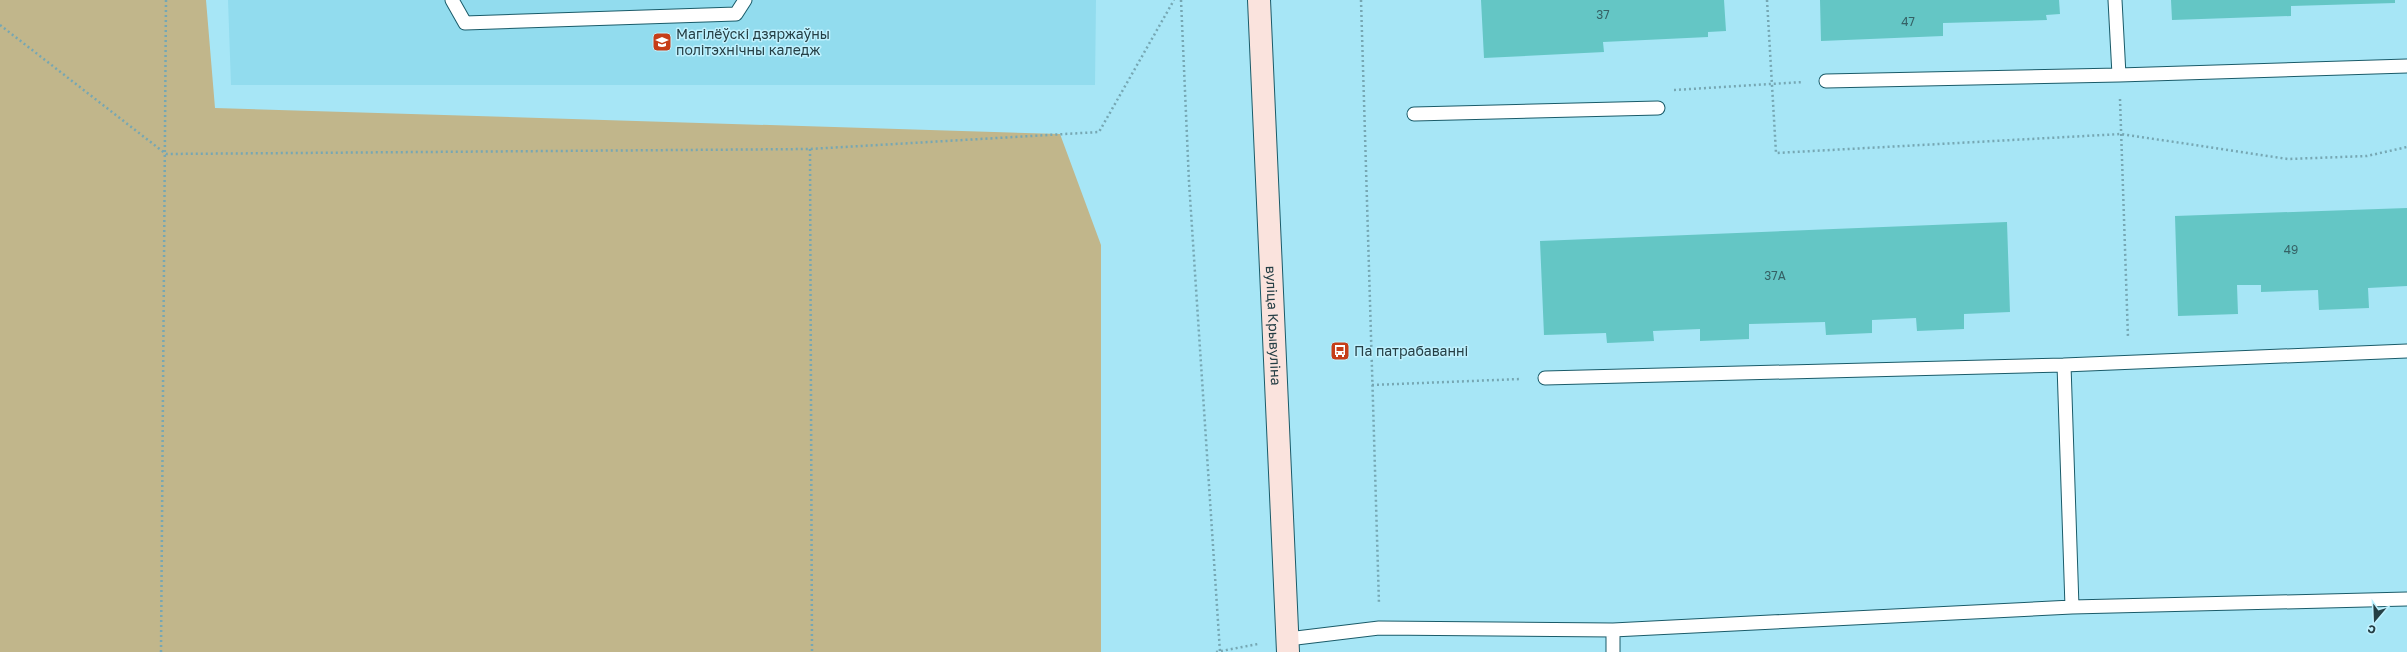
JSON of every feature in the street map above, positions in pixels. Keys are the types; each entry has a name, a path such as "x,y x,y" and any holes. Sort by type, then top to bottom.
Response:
{"main road":[{"name":"вуліца Крывуліна","path":"1259,0 1288,646"}],"lane":[{"path":"452,0 465,23 736,14 746,0"},
{"path":"2115,0 2119,74"},
{"path":"1826,81 2407,66"},
{"path":"1414,114 1658,108"},
{"path":"1545,378 2064,365 2407,351"},
{"path":"2064,365 2072,607"},
{"path":"1288,646 1379,628 1613,630 2072,607 2407,599"},
{"path":"1613,630 1613,652"}],"path":[{"path":"160,652 166,154 166,0"},
{"path":"0,25 166,154 810,149 1099,132 1174,0"},
{"path":"1181,0 1189,182 1218,652 1288,646"},
{"path":"1361,0 1379,628"},
{"path":"1767,0 1776,154 2121,134 2288,159 2367,156 2407,146"},
{"path":"2119,74 2129,362"},
{"path":"1658,108 1657,91 1826,81"},
{"path":"810,149 812,652"},
{"path":"1372,385 1545,378"}],"shaded area":[{"path":"0,0 206,0 215,108 1060,134 1101,245 1101,652 0,652"},
{"name":"Магілёўскі дзяржаўны політэхнічны каледж","path":"228,0 1096,0 1095,85 231,85"}],"building":[{"path":"1481,0 1724,0 1726,31 1708,32 1708,37 1603,42 1604,52 1484,58"},
{"path":"1820,0 2059,0 2060,14 2046,15 2047,20 1943,23 1943,36 1821,41"},
{"path":"2171,0 2395,0 2395,3 2291,6 2291,16 2172,20"},
{"path":"2407,208 2407,286 2368,288 2369,308 2319,310 2318,290 2261,292 2261,285 2237,285 2238,314 2178,316 2175,216"},
{"path":"2007,222 2010,312 1964,314 1964,329 1917,331 1916,318 1872,320 1872,333 1826,335 1825,322 1749,324 1749,339 1700,341 1700,329 1653,331 1654,341 1607,343 1606,333 1544,335 1540,241"}],"place":[{"name":"Магілёўскі дзяржаўны політэхнічны каледж","path":"662,42"},
{"name":"Па патрабаванні","path":"1340,351"}]}
